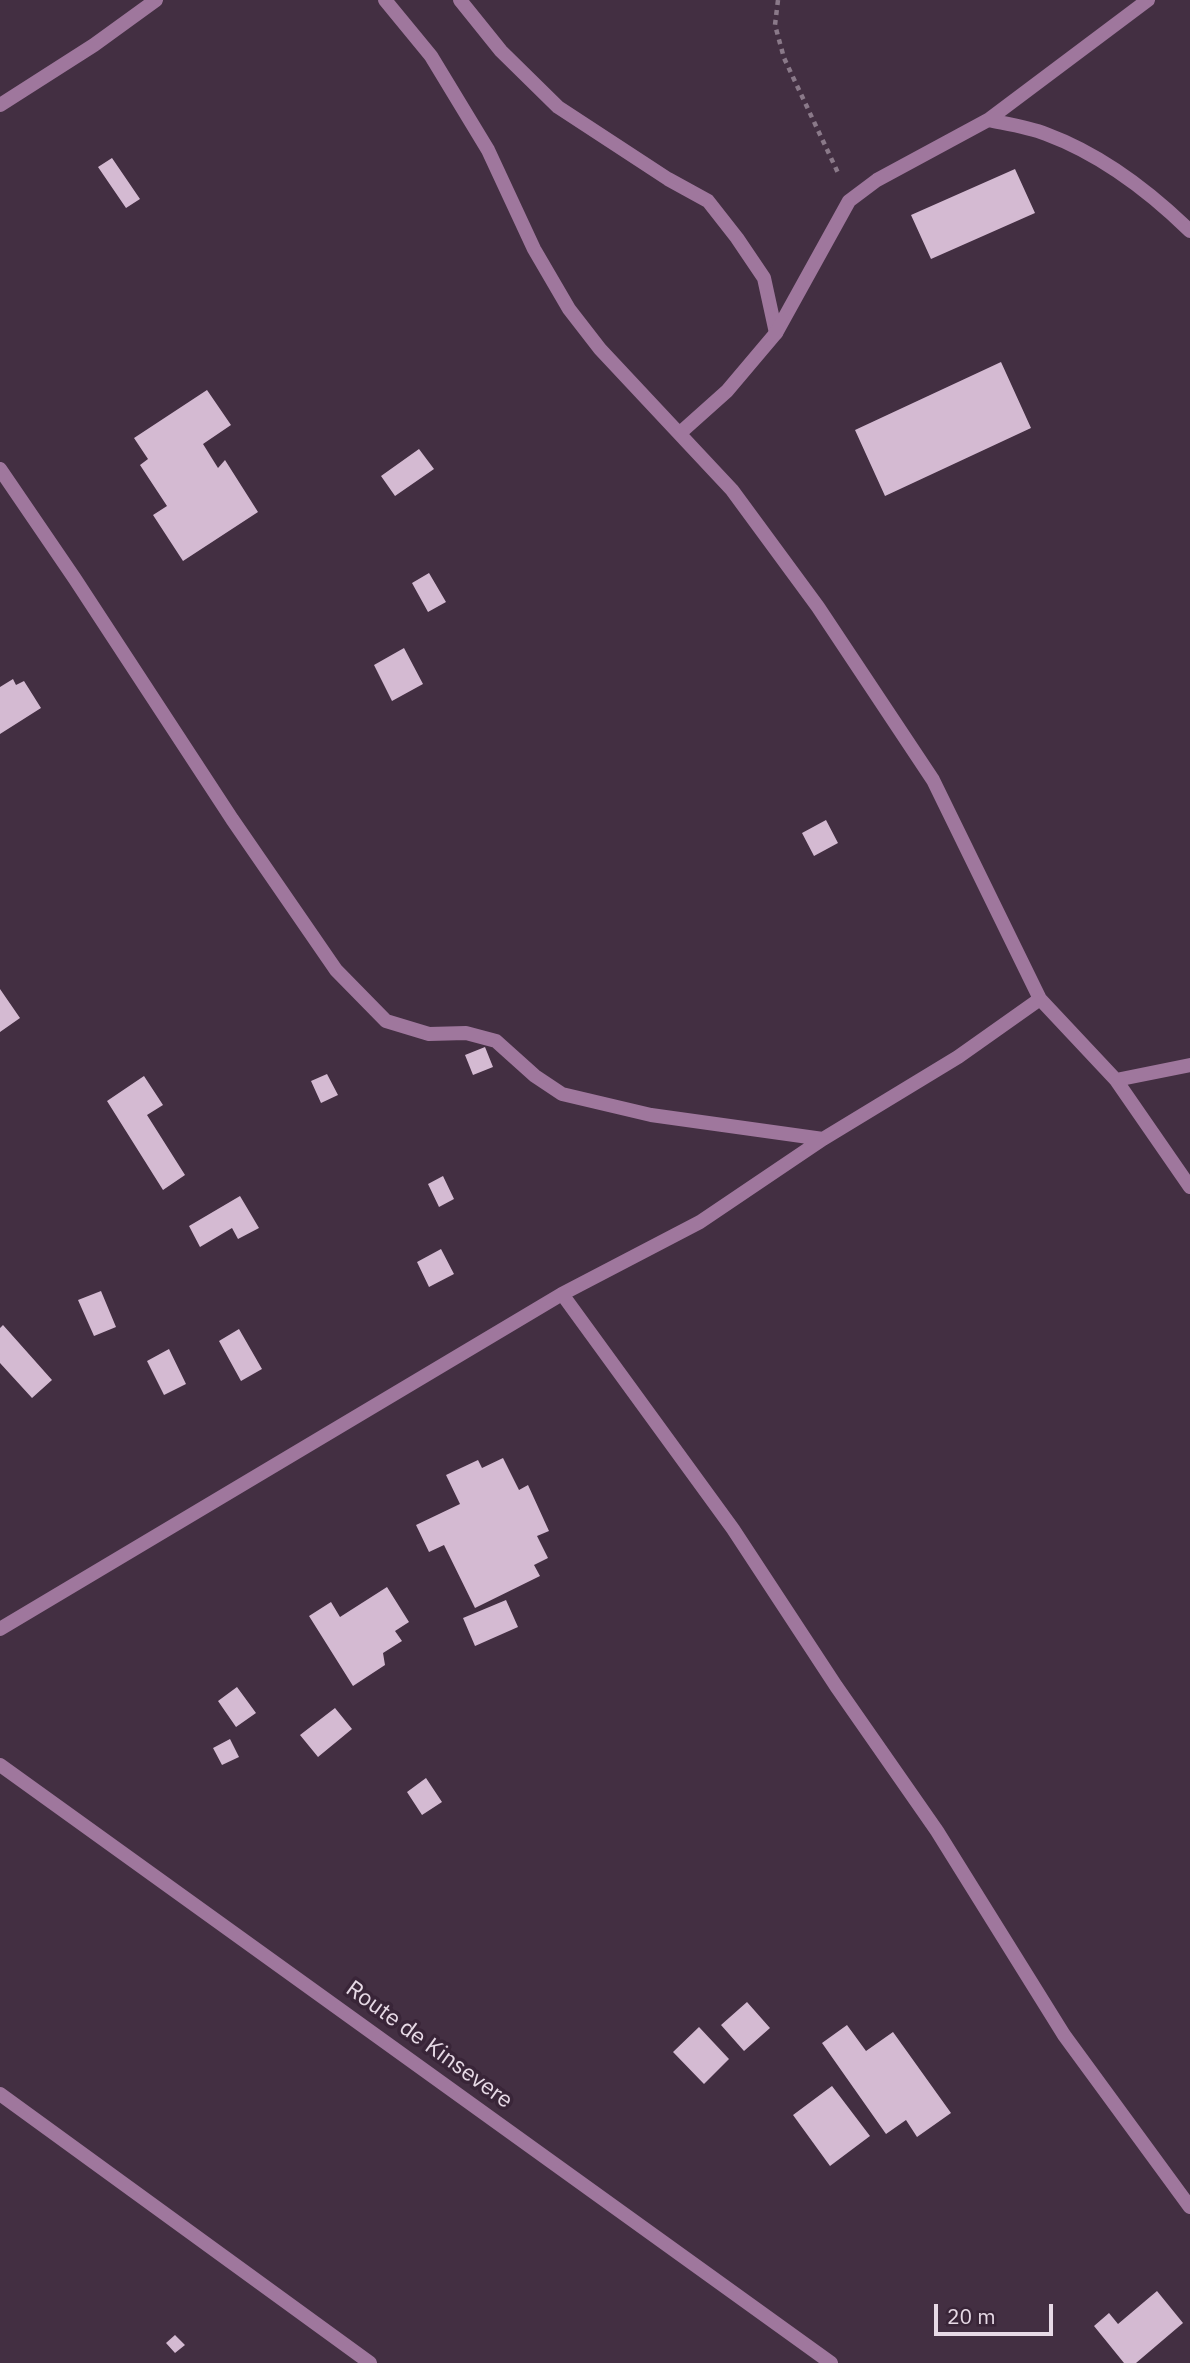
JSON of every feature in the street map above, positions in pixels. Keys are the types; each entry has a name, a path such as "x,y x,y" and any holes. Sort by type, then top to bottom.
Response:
{"street":[{"path":"0,105 94,45 156,0"},
{"path":"385,0 431,56 488,150 534,249 569,309 600,349 732,491 818,607 933,779 1040,999 1116,1080 1190,1187"},
{"path":"460,0 501,51 558,107 668,179 708,201 764,278 776,333"},
{"path":"680,433 727,391 776,333 849,201 877,180 988,120 1149,0"},
{"path":"988,120 1045,134 1097,158 1161,203 1190,231"},
{"path":"0,468 232,819 336,970 386,1021 429,1034 466,1033 496,1041 535,1076 562,1094 651,1115 823,1139"},
{"path":"0,1629 562,1294 700,1222 823,1139 958,1057 1040,999"},
{"path":"1116,1080 1190,1065"},
{"path":"562,1294 733,1529 836,1686 937,1831 1063,2035 1190,2207"},
{"name":"Route de Kinsevere","path":"0,1765 831,2363"},
{"path":"0,2094 370,2363"}],"path":[{"path":"778,0 775,25 784,58 849,201"}],"building":[{"path":"112,158 140,199 126,208 98,167"},
{"path":"1015,169 1035,213 931,259 911,215"},
{"path":"1001,362 1031,428 885,496 855,430"},
{"path":"207,390 231,425 203,444 218,468 225,460 258,512 183,561 153,515 167,506 140,465 148,459 134,438"},
{"path":"419,449 434,469 395,496 381,476"},
{"path":"429,573 446,602 428,612 412,583"},
{"path":"404,648 423,684 392,701 374,665"},
{"path":"13,679 16,685 24,681 41,708 0,734 0,687"},
{"path":"826,820 838,843 814,856 802,833"},
{"path":"0,989 20,1018 0,1032"},
{"path":"485,1047 493,1067 473,1075 465,1055"},
{"path":"327,1074 338,1095 321,1103 311,1081"},
{"path":"144,1076 163,1105 147,1115 185,1175 163,1190 107,1101"},
{"path":"443,1176 454,1199 439,1207 428,1184"},
{"path":"240,1196 259,1228 238,1239 232,1228 200,1247 189,1226"},
{"path":"441,1249 454,1274 429,1287 417,1262"},
{"path":"101,1291 116,1327 94,1336 78,1300"},
{"path":"3,1325 52,1380 32,1398 0,1363 0,1328"},
{"path":"239,1329 262,1369 241,1381 219,1341"},
{"path":"169,1349 186,1384 164,1395 147,1361"},
{"path":"503,1458 519,1490 528,1485 549,1531 537,1536 548,1558 534,1565 540,1576 475,1608 444,1545 429,1552 416,1525 460,1504 446,1475 478,1460 482,1468"},
{"path":"387,1587 409,1622 395,1631 402,1641 383,1653 385,1665 353,1686 309,1616 331,1602 340,1617"},
{"path":"506,1600 518,1627 475,1646 463,1618"},
{"path":"237,1687 256,1713 236,1727 218,1701"},
{"path":"335,1708 352,1729 318,1757 300,1735"},
{"path":"230,1739 239,1757 222,1765 213,1748"},
{"path":"426,1778 442,1802 422,1815 407,1792"},
{"path":"747,2002 770,2028 744,2051 721,2025"},
{"path":"847,2025 866,2051 893,2032 951,2113 917,2137 906,2120 886,2134 822,2043"},
{"path":"699,2027 729,2059 704,2084 673,2052"},
{"path":"832,2086 870,2136 830,2166 793,2115"},
{"path":"1157,2291 1183,2323 1136,2363 1124,2363 1094,2326 1109,2313 1118,2324"},
{"path":"175,2335 185,2345 175,2353 166,2343"}]}
